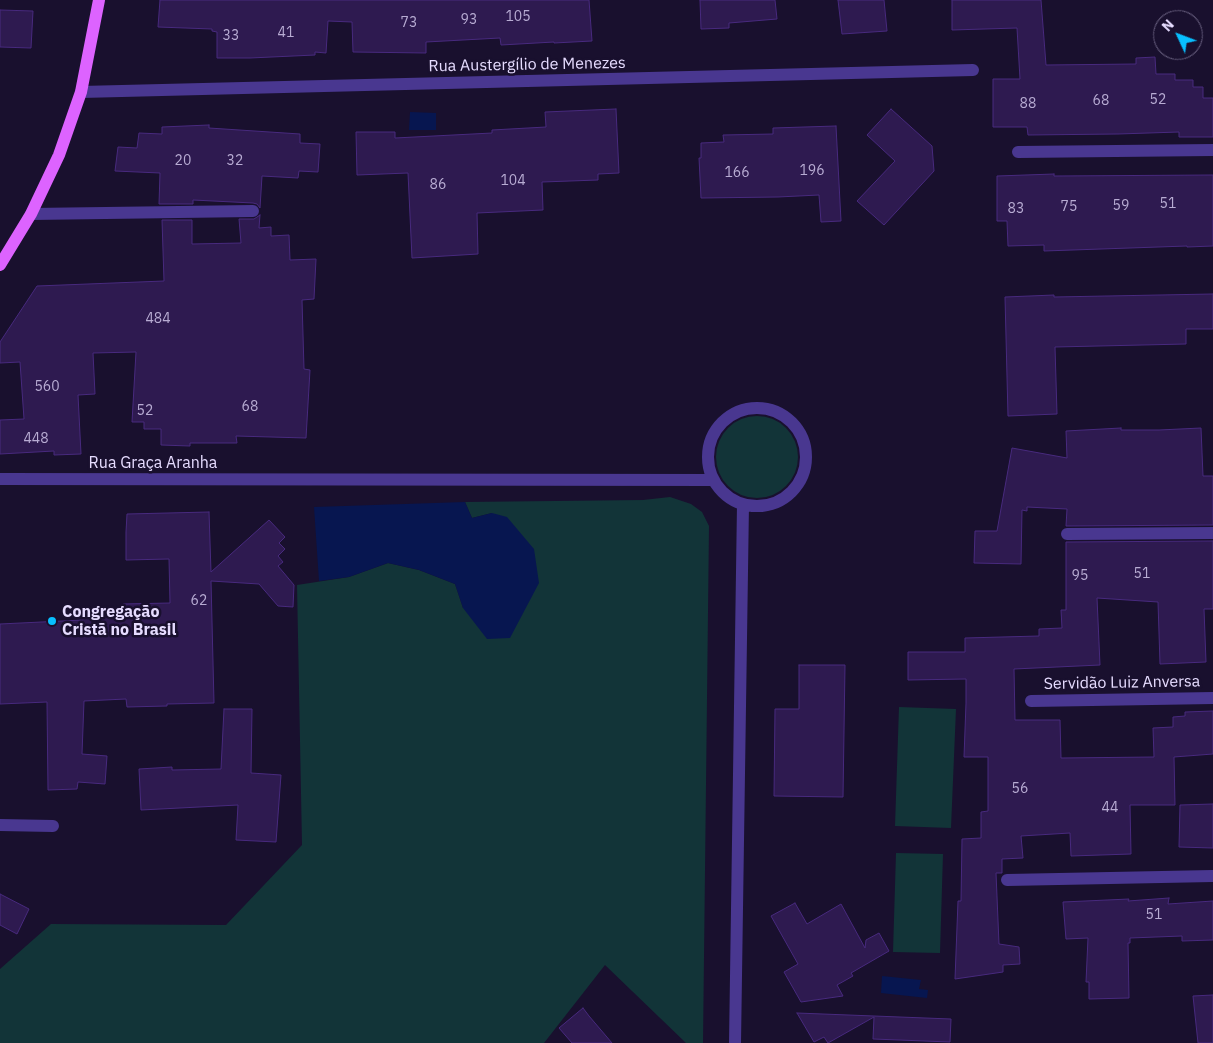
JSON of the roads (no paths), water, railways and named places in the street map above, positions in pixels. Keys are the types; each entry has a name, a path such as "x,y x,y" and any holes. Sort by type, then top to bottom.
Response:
{"main road":[{"path":"0,265 31,214 59,155 81,92 99,0"}],"street":[{"name":"Rua Austergílio de Menezes","path":"81,92 973,70"},
{"path":"1018,152 1213,150"},
{"path":"31,214 252,211"},
{"path":"758,408 774,411 789,419 800,432 806,448 806,464 800,480 790,494 776,503 759,506 743,504 726,495 714,480 708,464 709,447 715,431 727,419 741,410 758,408"},
{"name":"Rua Graça Aranha","path":"0,479 714,480"},
{"path":"735,1043 743,504"},
{"path":"1067,534 1213,533"},
{"name":"Servidão Luiz Anversa","path":"1031,701 1213,698"},
{"path":"0,825 53,826"},
{"path":"1008,880 1213,876"}],"place":[{"name":"Congregação Cristã no Brasil","path":"52,621"}]}
